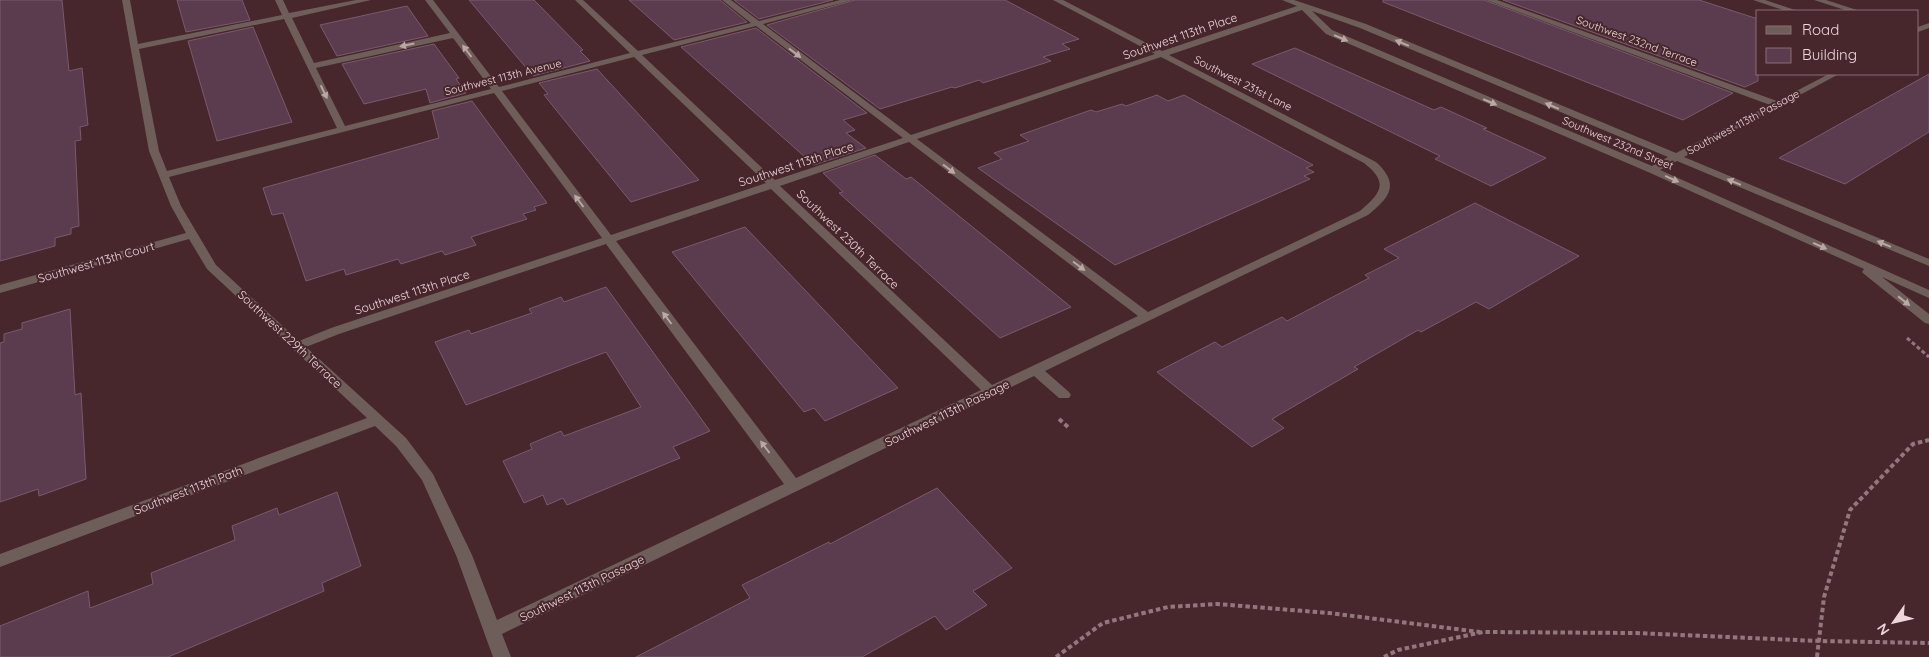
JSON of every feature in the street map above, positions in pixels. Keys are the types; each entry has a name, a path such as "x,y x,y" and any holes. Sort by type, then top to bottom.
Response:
{"street":[{"name":"Southwest 229th Terrace","path":"126,0 154,151 176,206 192,235 211,267 401,442 428,478 464,556 502,657"},
{"path":"279,0 342,129"},
{"path":"136,48 367,0"},
{"path":"429,0 794,486"},
{"name":"Southwest 230th Terrace","path":"578,0 991,392"},
{"path":"726,0 910,140 1147,316"},
{"name":"Southwest 113th Avenue","path":"164,175 848,0"},
{"name":"Southwest 231st Lane","path":"1056,0 1352,152 1378,168 1385,180"},
{"name":"Southwest 232nd Street","path":"1286,0 1303,8 1363,26 1929,263"},
{"name":"Southwest 232nd Terrace","path":"1490,0 1777,104"},
{"path":"1757,0 1791,10"},
{"path":"1818,0 1853,10"},
{"name":"Southwest 113th Place","path":"297,346 335,331 1164,56 1303,8"},
{"name":"Southwest 232nd Street","path":"1303,8 1328,32 1652,170 1929,294"},
{"path":"312,66 454,35"},
{"name":"Southwest 113th Passage","path":"1652,170 1833,75"},
{"name":"Southwest 113th Passage","path":"493,630 1364,212 1382,198 1385,180"},
{"name":"Southwest 113th Court","path":"0,289 192,235"},
{"path":"1852,260 1929,320"},
{"path":"1036,371 1064,395"},
{"name":"Southwest 113th Path","path":"0,561 376,420"}],"path":[{"path":"1817,657 1824,597 1850,510 1913,444 1929,440"},
{"path":"1056,657 1103,623 1168,607 1217,604 1329,613 1483,632 1636,633 1819,641 1929,643"},
{"path":"1384,657 1398,650 1483,632"}],"building":[{"path":"0,0 62,0 69,71 82,68 88,125 80,127 81,140 75,141 79,226 71,228 71,234 55,238 55,246 0,261"},
{"path":"177,0 242,0 250,20 186,32"},
{"path":"469,0 534,0 583,50 580,51 590,61 533,76"},
{"path":"629,0 720,0 747,22 674,40"},
{"path":"734,0 833,0 759,19"},
{"path":"855,0 1005,0 1079,39 1062,44 1070,49 1043,57 1051,61 983,83 979,80 880,109 767,25"},
{"path":"1383,0 1484,0 1733,93 1683,120 1383,2"},
{"path":"1503,0 1699,0 1756,18 1756,75 1758,75 1758,81 1745,87"},
{"path":"407,6 428,36 337,56 320,25"},
{"path":"253,27 292,122 217,141 188,41"},
{"path":"756,28 867,113 843,120 855,130 846,133 866,148 814,165 681,47"},
{"path":"434,44 459,78 456,79 466,93 430,103 426,89 364,104 342,64"},
{"path":"1295,48 1434,110 1441,107 1546,158 1491,186 1435,159 1440,156 1252,64"},
{"path":"597,69 699,180 631,202 544,95 548,94 539,83"},
{"path":"1929,74 1929,132 1845,184 1779,158"},
{"path":"1157,95 1168,101 1184,95 1313,165 1306,168 1314,172 1304,176 1310,179 1115,265 978,168 1002,159 994,153 1029,141 1020,135 1091,110 1096,112 1122,104 1126,106"},
{"path":"472,101 547,203 534,207 536,210 523,214 527,219 471,237 476,245 445,255 442,251 401,264 398,259 346,275 344,269 306,281 283,213 272,215 263,188 439,138 432,111"},
{"path":"875,155 906,179 911,177 1071,307 1000,338 839,193 843,192 823,173"},
{"path":"1475,203 1579,256 1489,309 1476,302 1421,332 1418,330 1354,367 1358,369 1272,419 1284,428 1252,447 1157,372 1215,342 1222,347 1282,317 1287,321 1369,278 1365,275 1399,258 1384,249"},
{"path":"745,227 898,388 825,421 814,408 804,412 672,252"},
{"path":"606,287 710,431 673,447 680,458 567,505 563,498 547,505 543,495 524,503 503,461 532,449 530,444 561,431 564,436 641,407 606,352 466,405 435,342 469,330 471,334 532,313 529,309 561,297 564,302"},
{"path":"70,309 75,395 81,393 86,479 39,496 38,489 0,502 0,343 4,342 4,334 22,329 22,323"},
{"path":"937,488 1012,568 973,591 987,605 946,630 935,616 862,657 636,657 750,598 742,585 829,542 830,544"},
{"path":"337,492 361,566 322,583 324,591 168,657 0,657 0,626 88,591 90,608 153,584 151,573 235,540 232,526 277,508 279,515"}]}
